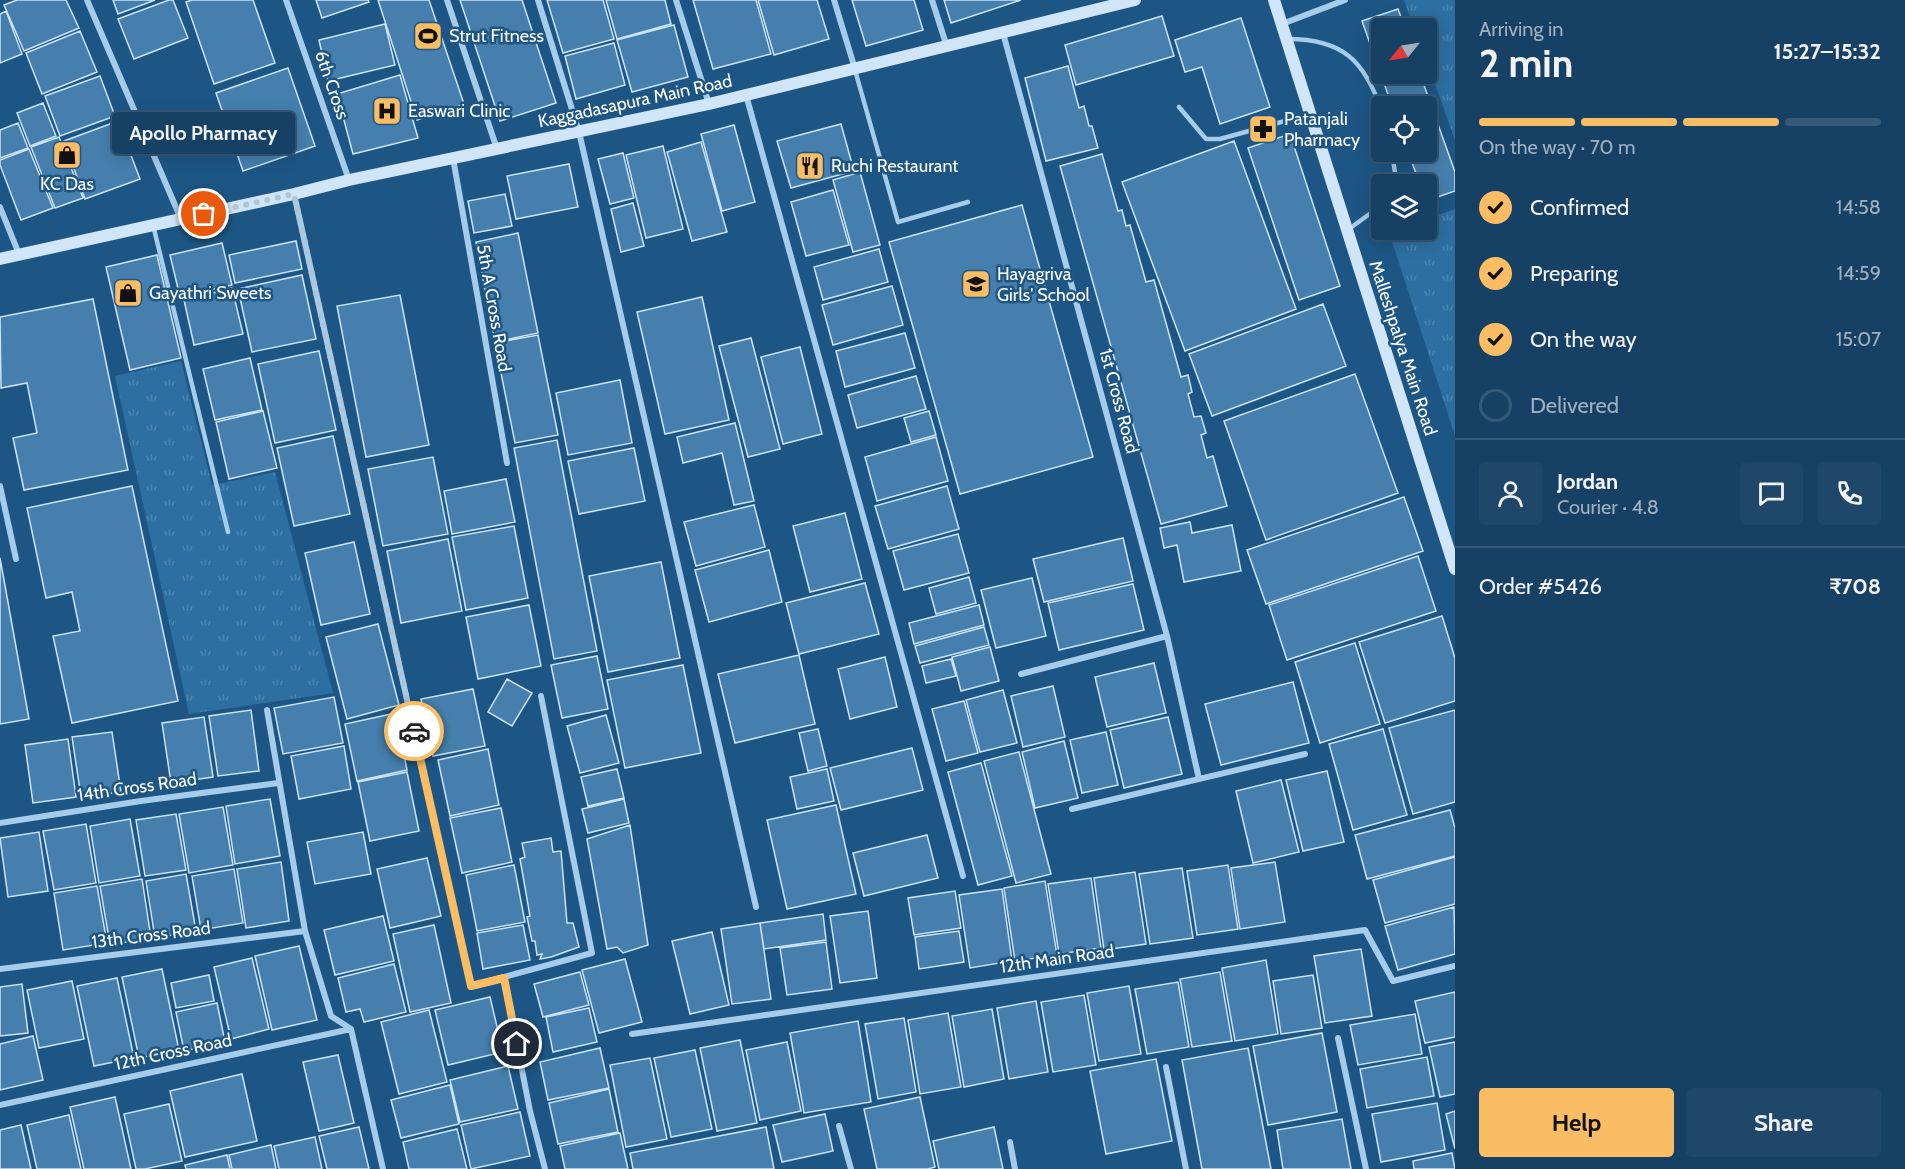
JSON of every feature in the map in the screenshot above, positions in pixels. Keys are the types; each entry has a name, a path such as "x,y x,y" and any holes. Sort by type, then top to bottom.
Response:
{"main road":[{"name":"Kaggadasapura Main Road","path":"0,259 349,180 709,104 1135,0"},
{"name":"Malleshpalya Main Road","path":"1274,0 1455,569"}],"street":[{"path":"87,0 182,219"},
{"name":"6th Cross","path":"286,0 349,180"},
{"path":"447,0 497,150"},
{"path":"538,0 579,132 756,906"},
{"path":"676,0 709,104"},
{"path":"834,0 855,70"},
{"path":"932,0 947,47"},
{"path":"1281,24 1345,0"},
{"name":"1st Cross Road","path":"1003,33 1167,636 1199,779"},
{"path":"746,95 963,876"},
{"name":"5th A Cross Road","path":"453,158 507,463"},
{"path":"294,194 471,986 592,953 541,696"},
{"path":"0,207 20,255"},
{"path":"0,486 16,559"},
{"path":"1022,674 1167,636"},
{"path":"267,710 305,931 331,1016 351,1029 383,1169"},
{"path":"1072,809 1305,754"},
{"name":"14th Cross Road","path":"0,823 278,783"},
{"name":"12th Main Road","path":"632,1035 1365,930 1393,981 1455,966"},
{"name":"13th Cross Road","path":"0,969 305,931"},
{"path":"504,978 530,1111 545,1169"},
{"name":"12th Cross Road","path":"0,1106 351,1029"},
{"path":"1338,1038 1366,1169"},
{"path":"1166,1066 1186,1169"},
{"path":"839,1126 851,1169"},
{"path":"1010,1143 1015,1169"}],"lane":[{"path":"1286,39 1317,41 1346,52 1363,72 1374,96"},
{"path":"855,70 898,222 968,202"},
{"path":"1179,107 1206,139 1220,140 1310,114"},
{"path":"1347,231 1371,213"},
{"path":"153,225 228,532"}],"green space":[{"path":"1404,0 1455,0 1455,140 1435,84 1437,84 1437,18 1410,18"},
{"path":"1455,209 1455,436 1392,240 1437,240 1437,215"},
{"path":"181,361 212,485 275,472 333,693 189,714 115,376"}],"building":[{"path":"17,0 66,0 79,28 24,51 4,5"},
{"path":"113,0 155,0 118,14"},
{"path":"173,0 188,38 134,59 118,19"},
{"path":"192,0 253,0 275,63 214,84 186,2"},
{"path":"316,0 368,0 369,2 322,18"},
{"path":"378,0 429,0 464,104 417,120"},
{"path":"460,0 522,0 556,103 500,121"},
{"path":"547,0 603,0 614,39 563,53"},
{"path":"606,0 665,0 671,24 617,39"},
{"path":"693,0 756,0 771,54 713,69"},
{"path":"758,0 817,0 829,39 774,55"},
{"path":"852,0 914,0 923,30 866,46"},
{"path":"944,0 1021,0 951,23"},
{"path":"1398,9 1401,18 1371,18"},
{"path":"6,11 22,54 0,63 0,14"},
{"path":"1162,16 1174,56 1076,85 1065,45"},
{"path":"1241,18 1270,107 1220,124 1202,67 1185,72 1175,40"},
{"path":"1371,18 1371,46 1362,21"},
{"path":"385,24 395,65 328,81 319,40"},
{"path":"674,25 688,77 632,92 617,40"},
{"path":"80,31 97,72 42,94 26,53"},
{"path":"614,43 625,85 576,99 565,56"},
{"path":"1068,66 1079,108 1084,106 1098,148 1046,161 1025,78"},
{"path":"288,68 315,146 243,171 216,93"},
{"path":"400,75 418,138 353,154 337,94"},
{"path":"100,76 115,116 60,136 45,96"},
{"path":"1384,84 1424,84 1428,96 1388,96"},
{"path":"43,103 56,136 30,146 17,113"},
{"path":"118,121 140,179 85,199 64,141"},
{"path":"1437,122 1455,172 1455,191 1437,197 1437,174 1416,174 1412,162 1437,162"},
{"path":"18,123 28,148 0,158 0,130"},
{"path":"841,124 854,171 791,188 777,141"},
{"path":"734,125 755,202 722,211 701,134"},
{"path":"1290,134 1340,286 1299,300 1248,148"},
{"path":"59,137 83,198 55,208 31,147"},
{"path":"1234,141 1296,309 1185,351 1122,182"},
{"path":"701,142 727,232 692,241 667,152"},
{"path":"663,146 683,229 646,238 626,155"},
{"path":"29,149 53,208 21,220 0,160"},
{"path":"623,153 634,198 610,204 598,159"},
{"path":"1102,154 1118,211 1122,210 1126,226 1130,225 1146,282 1154,280 1181,377 1188,375 1192,392 1188,394 1194,417 1201,416 1206,433 1201,435 1207,458 1213,456 1227,506 1161,524 1060,166"},
{"path":"569,164 578,207 516,219 507,176"},
{"path":"860,172 880,245 853,252 833,180"},
{"path":"833,190 849,245 806,256 791,202"},
{"path":"505,194 512,226 474,233 468,201"},
{"path":"633,203 644,246 621,252 611,209"},
{"path":"1022,205 1093,457 960,494 889,242"},
{"path":"518,233 538,333 495,342 476,242"},
{"path":"296,241 302,269 235,283 229,255"},
{"path":"222,243 232,285 180,297 170,255"},
{"path":"879,249 888,282 823,300 814,267"},
{"path":"157,255 181,358 130,370 106,267"},
{"path":"302,275 316,339 252,352 238,289"},
{"path":"892,286 903,325 833,345 822,305"},
{"path":"232,288 243,334 194,345 184,300"},
{"path":"400,295 429,445 366,457 337,306"},
{"path":"702,297 729,420 665,434 637,312"},
{"path":"93,299 128,470 24,490 13,438 37,433 27,383 1,388 0,317"},
{"path":"1323,304 1346,366 1212,416 1189,354"},
{"path":"905,333 915,368 845,387 836,351"},
{"path":"538,335 558,435 515,443 495,343"},
{"path":"751,338 780,449 748,457 719,346"},
{"path":"800,347 822,434 783,444 761,357"},
{"path":"319,351 336,430 275,443 258,364"},
{"path":"250,358 262,410 215,420 203,369"},
{"path":"1355,374 1398,493 1266,540 1224,421"},
{"path":"916,376 926,409 857,428 848,395"},
{"path":"620,380 632,443 568,455 556,393"},
{"path":"263,411 277,468 229,479 216,422"},
{"path":"929,411 936,435 911,442 904,418"},
{"path":"735,423 754,501 734,505 722,453 683,463 677,437"},
{"path":"333,436 350,514 294,526 277,448"},
{"path":"936,437 948,481 877,501 865,457"},
{"path":"557,440 597,651 554,659 514,448"},
{"path":"634,448 645,501 579,514 568,461"},
{"path":"433,457 448,534 383,546 368,469"},
{"path":"506,479 515,522 452,534 444,491"},
{"path":"132,486 178,701 72,723 53,636 80,631 72,592 46,598 27,508"},
{"path":"947,486 959,529 888,549 875,506"},
{"path":"1404,497 1423,551 1266,604 1247,550"},
{"path":"754,505 765,547 696,566 684,522"},
{"path":"845,513 862,579 810,592 793,526"},
{"path":"1190,522 1192,533 1232,525 1241,571 1184,582 1177,545 1164,548 1160,528"},
{"path":"514,526 528,598 466,610 452,537"},
{"path":"958,534 969,573 904,590 893,551"},
{"path":"1123,538 1133,581 1044,602 1033,559"},
{"path":"448,539 462,611 401,623 387,551"},
{"path":"354,542 370,614 321,625 305,553"},
{"path":"769,550 782,602 709,622 695,570"},
{"path":"1418,556 1436,611 1287,660 1269,605"},
{"path":"0,558 29,719 0,724"},
{"path":"661,562 680,658 608,672 589,576"},
{"path":"969,577 976,603 936,614 929,588"},
{"path":"1032,578 1046,636 996,648 981,590"},
{"path":"865,583 879,634 799,654 786,603"},
{"path":"1133,584 1144,630 1059,650 1048,603"},
{"path":"529,605 541,666 478,679 466,617"},
{"path":"979,605 984,625 914,644 909,623"},
{"path":"1442,616 1455,658 1455,701 1385,723 1359,642"},
{"path":"378,624 399,705 347,719 326,637"},
{"path":"984,627 989,645 920,663 915,646"},
{"path":"1355,643 1380,724 1320,743 1295,662"},
{"path":"990,647 999,681 961,691 952,657"},
{"path":"799,655 815,724 735,743 718,674"},
{"path":"597,656 608,709 562,718 551,665"},
{"path":"885,657 897,707 850,719 838,669"},
{"path":"951,659 956,676 926,683 922,666"},
{"path":"1154,663 1166,713 1107,727 1095,677"},
{"path":"683,665 701,753 625,768 607,680"},
{"path":"507,679 532,693 512,726 488,712"},
{"path":"1293,682 1309,743 1221,765 1205,704"},
{"path":"1053,686 1065,737 1023,747 1011,696"},
{"path":"473,689 485,746 433,756 421,699"},
{"path":"1003,690 1017,743 980,752 966,700"},
{"path":"334,697 343,743 283,754 274,708"},
{"path":"964,701 978,753 946,761 932,709"},
{"path":"251,710 259,771 218,776 209,716"},
{"path":"1455,710 1455,802 1413,814 1389,728"},
{"path":"396,713 407,770 357,781 345,724"},
{"path":"606,715 619,763 580,773 567,726"},
{"path":"204,717 213,777 171,783 162,723"},
{"path":"1168,717 1182,774 1124,788 1110,730"},
{"path":"818,729 827,766 808,771 799,733"},
{"path":"1383,729 1407,815 1353,830 1329,744"},
{"path":"112,732 121,792 81,797 72,737"},
{"path":"1106,732 1118,785 1082,793 1070,740"},
{"path":"68,739 76,797 33,803 25,745"},
{"path":"1064,741 1078,798 1035,808 1022,752"},
{"path":"344,746 351,789 299,799 291,756"},
{"path":"912,748 923,790 841,810 830,768"},
{"path":"488,749 499,805 450,816 438,760"},
{"path":"1019,752 1051,874 1016,883 984,761"},
{"path":"981,763 1012,876 978,885 948,772"},
{"path":"617,769 624,798 588,806 581,777"},
{"path":"827,769 834,801 797,809 790,777"},
{"path":"1327,771 1344,842 1303,851 1286,780"},
{"path":"407,772 419,831 370,841 358,782"},
{"path":"1281,780 1299,852 1253,863 1236,791"},
{"path":"270,799 280,856 235,864 226,806"},
{"path":"624,799 629,823 588,833 582,809"},
{"path":"836,805 856,894 787,909 767,820"},
{"path":"223,807 233,865 189,873 179,814"},
{"path":"501,808 512,862 462,873 450,818"},
{"path":"1450,810 1455,828 1455,856 1367,879 1355,835"},
{"path":"176,814 186,870 145,876 136,820"},
{"path":"130,819 140,876 99,883 90,826"},
{"path":"86,824 96,883 54,890 43,831"},
{"path":"630,825 648,945 623,953 617,947 607,949 587,839"},
{"path":"39,832 48,891 8,897 0,838"},
{"path":"363,832 371,874 315,884 307,842"},
{"path":"927,835 938,878 864,896 853,853"},
{"path":"551,838 553,852 561,851 567,923 573,923 579,947 540,959 542,954 537,955 527,917 530,916 520,859 525,857 522,843"},
{"path":"1455,857 1455,904 1385,923 1373,880"},
{"path":"427,858 441,916 390,928 377,869"},
{"path":"281,862 289,921 246,928 237,869"},
{"path":"1275,862 1285,922 1240,929 1231,868"},
{"path":"514,865 525,922 477,931 466,875"},
{"path":"1228,865 1238,929 1197,935 1187,871"},
{"path":"1182,868 1193,938 1150,944 1139,874"},
{"path":"234,869 243,923 201,930 192,876"},
{"path":"1135,872 1146,944 1104,950 1094,878"},
{"path":"186,874 196,931 155,938 146,881"},
{"path":"1091,878 1101,948 1059,954 1048,884"},
{"path":"142,879 151,938 110,945 100,886"},
{"path":"1045,881 1057,955 1015,961 1004,888"},
{"path":"97,886 107,943 63,950 54,893"},
{"path":"1002,889 1012,961 970,968 959,895"},
{"path":"955,891 961,928 914,935 908,898"},
{"path":"1454,907 1455,954 1398,970 1385,926"},
{"path":"868,911 877,978 840,983 830,916"},
{"path":"823,914 826,940 764,949 760,923"},
{"path":"383,916 394,961 335,975 324,930"},
{"path":"760,923 771,999 732,1004 721,929"},
{"path":"434,925 451,1003 410,1012 393,934"},
{"path":"523,925 530,960 483,969 477,933"},
{"path":"959,931 964,962 919,969 915,937"},
{"path":"712,932 729,1005 690,1014 672,941"},
{"path":"826,942 832,989 787,995 780,948"},
{"path":"299,946 317,1020 272,1030 255,956"},
{"path":"1361,949 1372,1016 1325,1023 1314,956"},
{"path":"252,958 269,1029 231,1039 214,967"},
{"path":"625,959 642,1022 599,1033 582,970"},
{"path":"1266,960 1278,1034 1235,1041 1222,968"},
{"path":"394,964 406,1012 364,1022 360,1009 346,1012 338,978"},
{"path":"162,969 179,1050 139,1058 122,977"},
{"path":"580,972 589,1005 543,1017 534,984"},
{"path":"1220,972 1232,1041 1192,1047 1180,979"},
{"path":"209,975 214,1001 176,1008 171,983"},
{"path":"1313,975 1322,1028 1281,1034 1273,981"},
{"path":"117,978 134,1058 94,1066 77,986"},
{"path":"72,981 84,1039 39,1048 27,990"},
{"path":"1178,982 1189,1047 1147,1054 1135,989"},
{"path":"22,984 28,1033 0,1036 0,987"},
{"path":"1129,986 1141,1054 1099,1061 1087,993"},
{"path":"1455,992 1455,1037 1425,1043 1415,1001"},
{"path":"1084,995 1096,1065 1053,1072 1041,1002"},
{"path":"490,997 503,1052 448,1065 435,1010"},
{"path":"1036,1001 1048,1072 1009,1079 997,1008"},
{"path":"217,1003 225,1042 184,1051 176,1012"},
{"path":"589,1008 597,1042 553,1052 546,1017"},
{"path":"992,1009 1004,1079 964,1087 952,1016"},
{"path":"429,1010 447,1082 399,1094 381,1022"},
{"path":"948,1013 961,1087 920,1094 908,1020"},
{"path":"1415,1014 1422,1054 1358,1065 1350,1025"},
{"path":"904,1018 916,1092 878,1099 865,1024"},
{"path":"858,1021 871,1102 804,1113 790,1033"},
{"path":"1322,1033 1337,1112 1268,1125 1253,1046"},
{"path":"33,1036 43,1080 0,1090 0,1044"},
{"path":"740,1040 757,1123 717,1131 700,1048"},
{"path":"787,1042 801,1111 760,1120 746,1050"},
{"path":"1455,1042 1455,1094 1440,1097 1429,1047"},
{"path":"600,1048 609,1088 548,1100 540,1062"},
{"path":"1248,1048 1271,1169 1202,1169 1182,1060"},
{"path":"695,1050 712,1129 671,1137 654,1058"},
{"path":"338,1055 354,1123 319,1131 303,1062"},
{"path":"1427,1057 1434,1096 1367,1108 1360,1069"},
{"path":"650,1058 667,1139 626,1147 610,1065"},
{"path":"1156,1059 1172,1141 1106,1154 1090,1071"},
{"path":"508,1066 518,1109 460,1122 450,1080"},
{"path":"242,1074 257,1141 185,1157 170,1091"},
{"path":"450,1085 459,1124 401,1138 391,1100"},
{"path":"609,1089 618,1132 558,1144 549,1103"},
{"path":"115,1097 131,1169 84,1169 70,1107"},
{"path":"920,1097 935,1167 877,1169 864,1109"},
{"path":"1437,1103 1445,1150 1381,1162 1372,1114"},
{"path":"169,1104 182,1161 136,1169 124,1114"},
{"path":"1455,1111 1455,1149 1446,1114"},
{"path":"520,1112 530,1156 471,1169 461,1125"},
{"path":"825,1114 833,1151 782,1162 773,1125"},
{"path":"69,1115 81,1169 37,1169 27,1125"},
{"path":"1342,1119 1351,1169 1283,1169 1277,1130"},
{"path":"21,1125 31,1169 0,1169 0,1130"},
{"path":"359,1127 369,1169 327,1169 319,1136"},
{"path":"766,1127 774,1169 633,1169 630,1153"},
{"path":"994,1127 1003,1169 939,1169 933,1141"},
{"path":"457,1129 467,1169 409,1169 403,1142"},
{"path":"620,1133 628,1169 565,1169 560,1146"},
{"path":"315,1137 322,1169 279,1169 274,1146"},
{"path":"271,1145 276,1169 232,1169 229,1155"},
{"path":"1452,1153 1455,1169 1414,1169 1413,1161"},
{"path":"227,1155 230,1169 186,1169 185,1165"}],"way so far":[{"path":"204,214 294,194 414,731"}],"place":[{"name":"Strut Fitness","path":"428,36"},
{"name":"Easwari Clinic","path":"387,111"},
{"name":"Patanjali Pharmacy","path":"1263,129"},
{"name":"KC Das","path":"67,155"},
{"name":"Ruchi Restaurant","path":"810,166"},
{"name":"Apollo Pharmacy","path":"204,214"},
{"name":"Hayagriva Girls' School","path":"976,284"},
{"name":"Gayathri Sweets","path":"128,293"}],"route":[{"path":"414,731 471,986 504,978 517,1044"}]}
